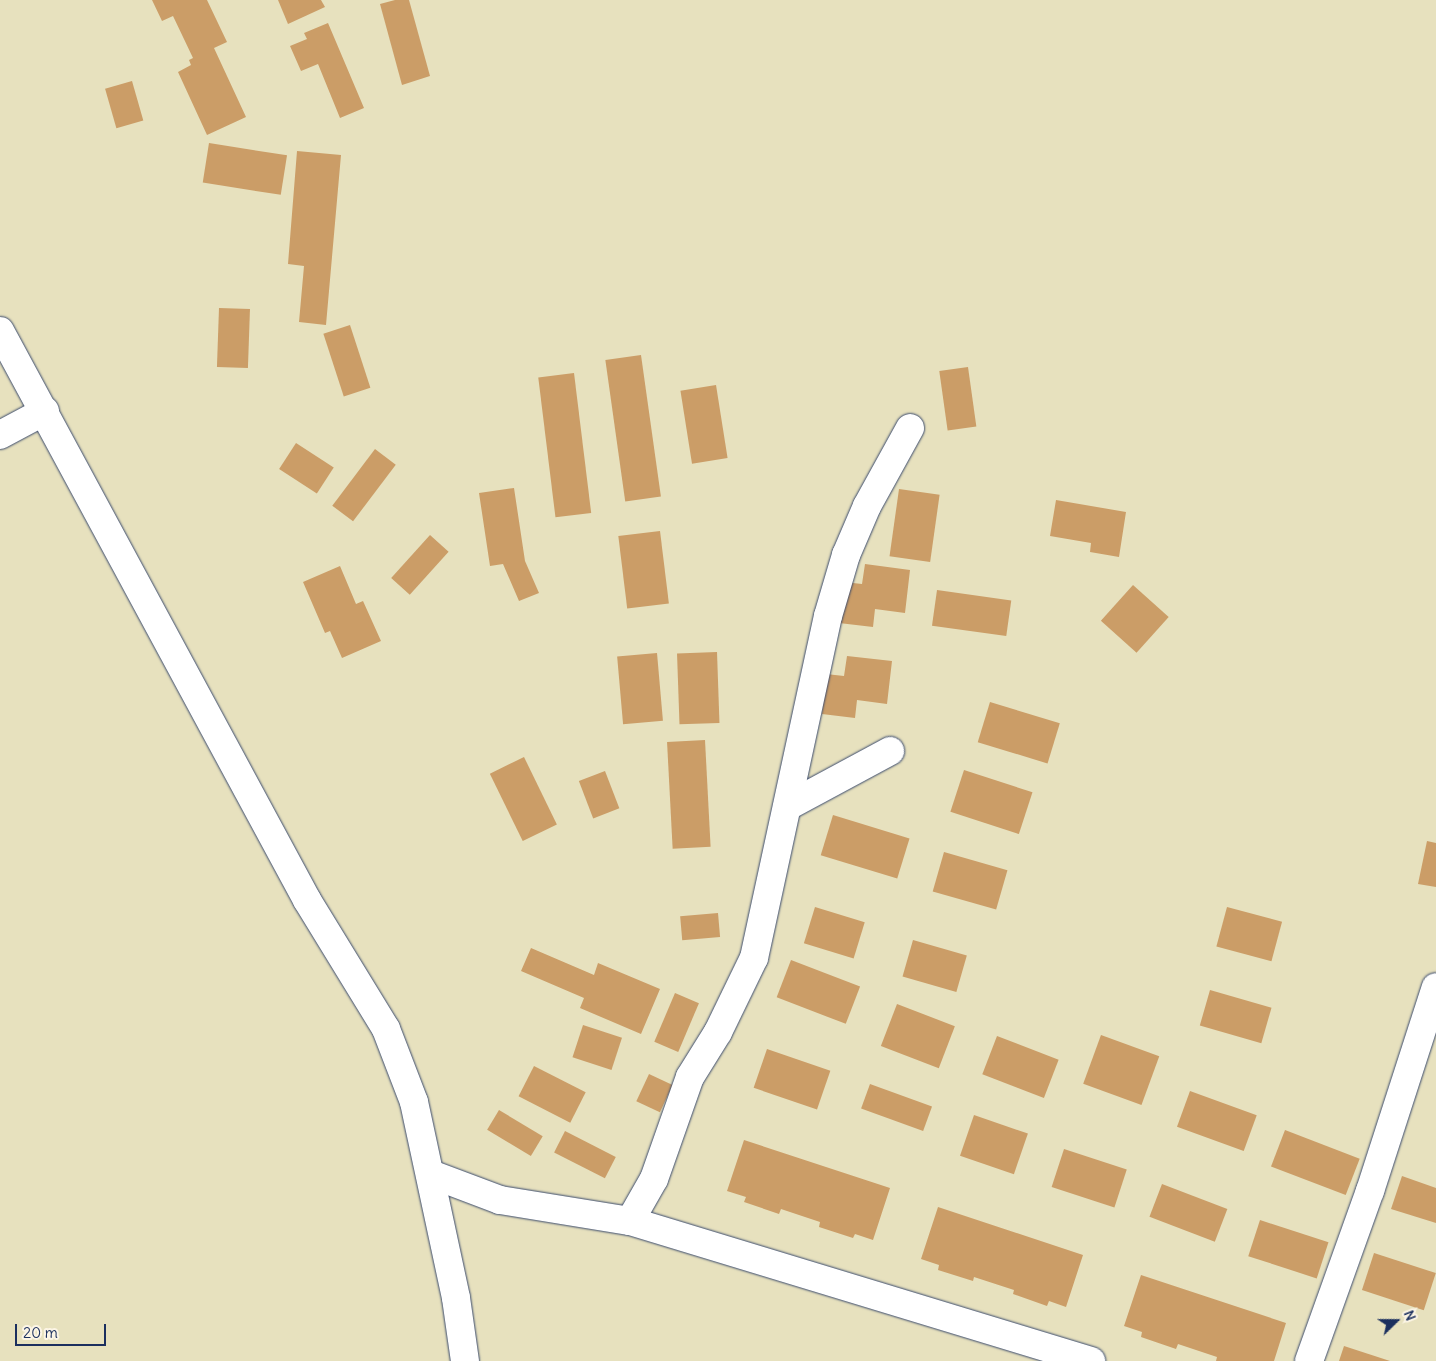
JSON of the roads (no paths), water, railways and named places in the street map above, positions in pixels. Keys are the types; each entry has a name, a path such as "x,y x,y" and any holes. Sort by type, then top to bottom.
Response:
{"street":[{"path":"0,331 308,900 386,1029 414,1102 431,1174 465,1361"},
{"path":"0,435 45,411"},
{"path":"630,1221 654,1179 690,1077 718,1032 754,958 828,616 846,555 867,506 910,428"},
{"path":"788,806 890,751"},
{"path":"1309,1361 1370,1191 1436,987"},
{"path":"431,1174 500,1200 630,1221 1091,1361"}]}
